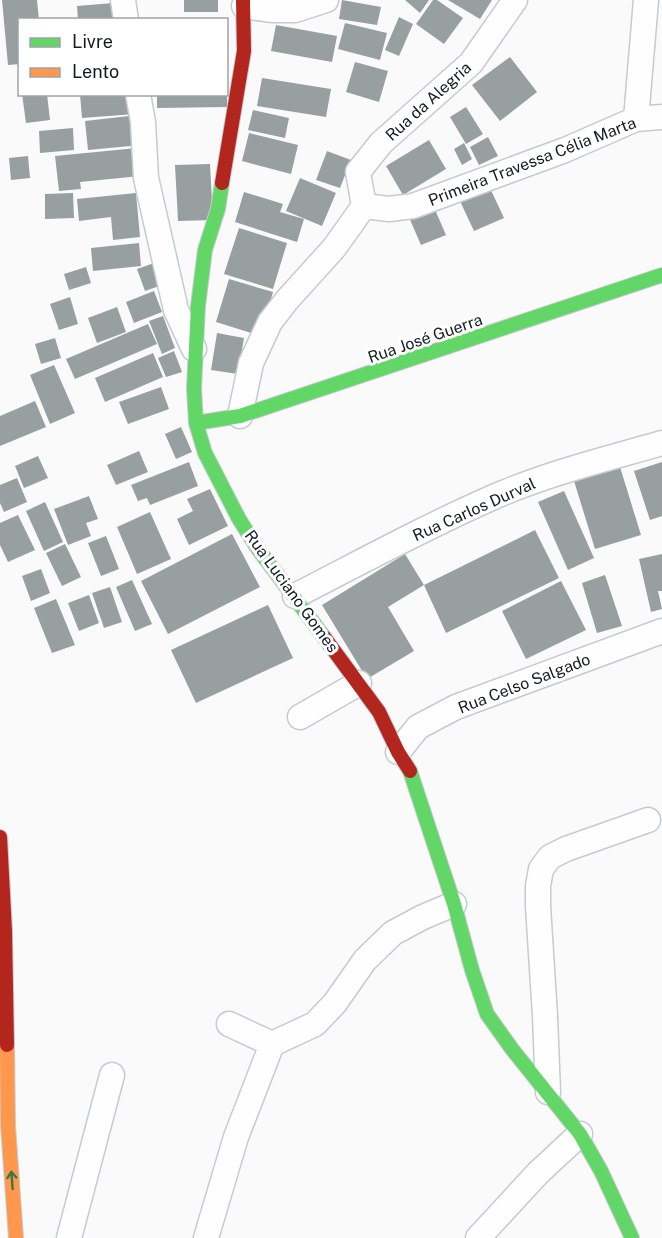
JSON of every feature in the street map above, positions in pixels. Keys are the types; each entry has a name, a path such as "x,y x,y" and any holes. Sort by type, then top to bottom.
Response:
{"street":[{"path":"123,0 126,18"},
{"path":"244,3 271,10 296,10 326,0"},
{"name":"Rua da Alegria","path":"364,206 358,172 381,143 471,63 515,0"},
{"path":"636,119 646,0"},
{"name":"Rua Luciano Gomes","path":"244,3 244,51 218,209 205,250 198,306 194,388 196,423 205,453 224,493 258,549 379,712 398,752 409,769 488,1014 512,1049 580,1134 601,1171 632,1238"},
{"path":"138,96 143,122 146,178 176,310 196,354"},
{"name":"Primeira Travessa Célia Marta","path":"364,206 389,209 413,206 564,150 636,119 662,117"},
{"path":"240,416 251,363 270,322 334,248 364,206"},
{"name":"Rua José Guerra","path":"196,423 240,416 662,275"},
{"name":"Rua Carlos Durval","path":"294,596 497,495 565,470 662,443"},
{"name":"Rua Celso Salgado","path":"398,752 418,727 456,707 662,631"},
{"path":"300,717 359,683"},
{"path":"548,1092 538,906 541,869 550,857 566,849 648,820"},
{"path":"0,837 5,931 8,1126 16,1238"},
{"path":"206,1238 236,1137 272,1044 315,1024 335,1003 365,960 393,933 454,904"},
{"path":"229,1024 272,1044"},
{"path":"69,1238 112,1075"},
{"path":"478,1238 538,1173 580,1134"}],"building":[{"path":"2,0 37,0 39,18 18,18 18,64 8,65"},
{"path":"184,0 218,0 218,12 184,12"},
{"path":"342,0 381,7 377,25 339,19"},
{"path":"405,0 429,0 420,13"},
{"path":"433,0 437,0 463,18 444,44 416,24"},
{"path":"448,0 492,0 480,19"},
{"path":"113,3 114,18 78,18 77,6"},
{"path":"399,17 413,24 399,56 385,50"},
{"path":"345,23 387,33 380,60 338,49"},
{"path":"276,25 337,36 332,62 271,51"},
{"path":"510,57 537,92 500,121 472,85"},
{"path":"355,62 388,71 379,102 346,92"},
{"path":"262,78 331,89 326,117 257,106"},
{"path":"22,96 47,96 50,120 26,123"},
{"path":"80,96 133,96 135,114 82,118"},
{"path":"157,96 227,96 227,107 157,108"},
{"path":"466,107 483,134 466,144 450,117"},
{"path":"253,110 289,118 285,138 248,130"},
{"path":"138,115 141,145 88,150 85,121"},
{"path":"73,128 74,150 40,153 39,131"},
{"path":"249,133 298,145 291,174 242,161"},
{"path":"488,137 498,156 479,165 470,147"},
{"path":"429,140 446,169 403,195 386,166"},
{"path":"464,143 472,159 462,165 454,149"},
{"path":"137,148 140,176 80,182 81,189 59,191 55,156"},
{"path":"327,151 351,160 340,188 316,180"},
{"path":"28,156 30,178 11,180 9,158"},
{"path":"210,164 213,220 178,221 175,165"},
{"path":"300,178 336,193 322,226 286,211"},
{"path":"489,186 504,218 474,231 459,199"},
{"path":"244,192 283,204 280,212 304,219 297,242 235,222"},
{"path":"73,193 74,218 45,219 45,194"},
{"path":"136,193 140,237 113,240 111,217 79,221 77,199"},
{"path":"433,205 446,235 421,245 408,215"},
{"path":"239,228 287,243 273,289 224,274"},
{"path":"139,243 141,266 93,271 91,248"},
{"path":"157,262 165,284 145,291 137,269"},
{"path":"86,267 91,283 69,290 64,274"},
{"path":"229,279 273,292 261,336 216,322"},
{"path":"154,291 162,312 134,323 126,302"},
{"path":"70,297 78,324 59,330 50,304"},
{"path":"117,307 126,332 97,343 88,318"},
{"path":"163,316 175,348 162,354 149,321"},
{"path":"148,324 157,344 75,379 66,359"},
{"path":"217,333 244,338 238,374 211,370"},
{"path":"55,338 61,358 41,364 35,344"},
{"path":"174,351 182,372 166,377 158,358"},
{"path":"153,353 163,377 105,402 95,378"},
{"path":"54,365 75,413 50,424 30,375"},
{"path":"161,387 169,409 128,424 119,402"},
{"path":"35,401 46,427 0,446 0,416"},
{"path":"181,427 192,452 176,459 165,434"},
{"path":"139,451 148,472 116,485 107,465"},
{"path":"38,456 48,478 24,488 15,466"},
{"path":"189,462 198,486 150,505 147,498 138,501 131,485"},
{"path":"662,462 662,516 650,520 634,471"},
{"path":"620,467 641,535 595,549 574,481"},
{"path":"17,478 27,502 4,512 0,503 0,485"},
{"path":"210,489 228,526 189,545 177,519 193,511 187,499"},
{"path":"564,491 594,558 568,570 538,502"},
{"path":"89,496 98,519 86,523 91,536 68,545 54,509"},
{"path":"45,502 63,542 44,551 26,511"},
{"path":"150,512 171,559 137,574 117,527"},
{"path":"18,515 35,550 8,562 0,545 0,523"},
{"path":"535,530 559,578 446,633 424,585"},
{"path":"232,534 260,587 168,634 141,581"},
{"path":"106,536 119,569 101,576 88,543"},
{"path":"65,544 81,577 62,586 46,553"},
{"path":"405,554 424,585 388,607 414,651 367,679 322,605"},
{"path":"662,554 662,591 658,591 662,609 651,612 639,559"},
{"path":"41,569 50,593 31,601 22,576"},
{"path":"605,575 622,626 597,633 582,583"},
{"path":"132,580 152,624 135,631 116,587"},
{"path":"561,581 586,630 526,659 502,611"},
{"path":"110,587 122,622 104,628 92,593"},
{"path":"89,595 99,623 79,631 68,603"},
{"path":"56,599 75,645 52,653 34,608"},
{"path":"268,605 293,658 196,703 171,650"}],"traffic: fast":[{"path":"222,183 218,209 205,250 198,306 194,388 196,423 205,453 239,519 258,549 324,637"},
{"path":"196,423 240,416 662,275"},
{"path":"410,771 487,1014 580,1134 601,1171 632,1238"}],"traffic: slow":[{"path":"7,1045 8,1126 16,1238"}],"traffic: jam":[{"path":"222,183 244,51 243,0"},
{"path":"324,637 379,712 410,771"},
{"path":"0,837 5,931 7,1045"}]}
